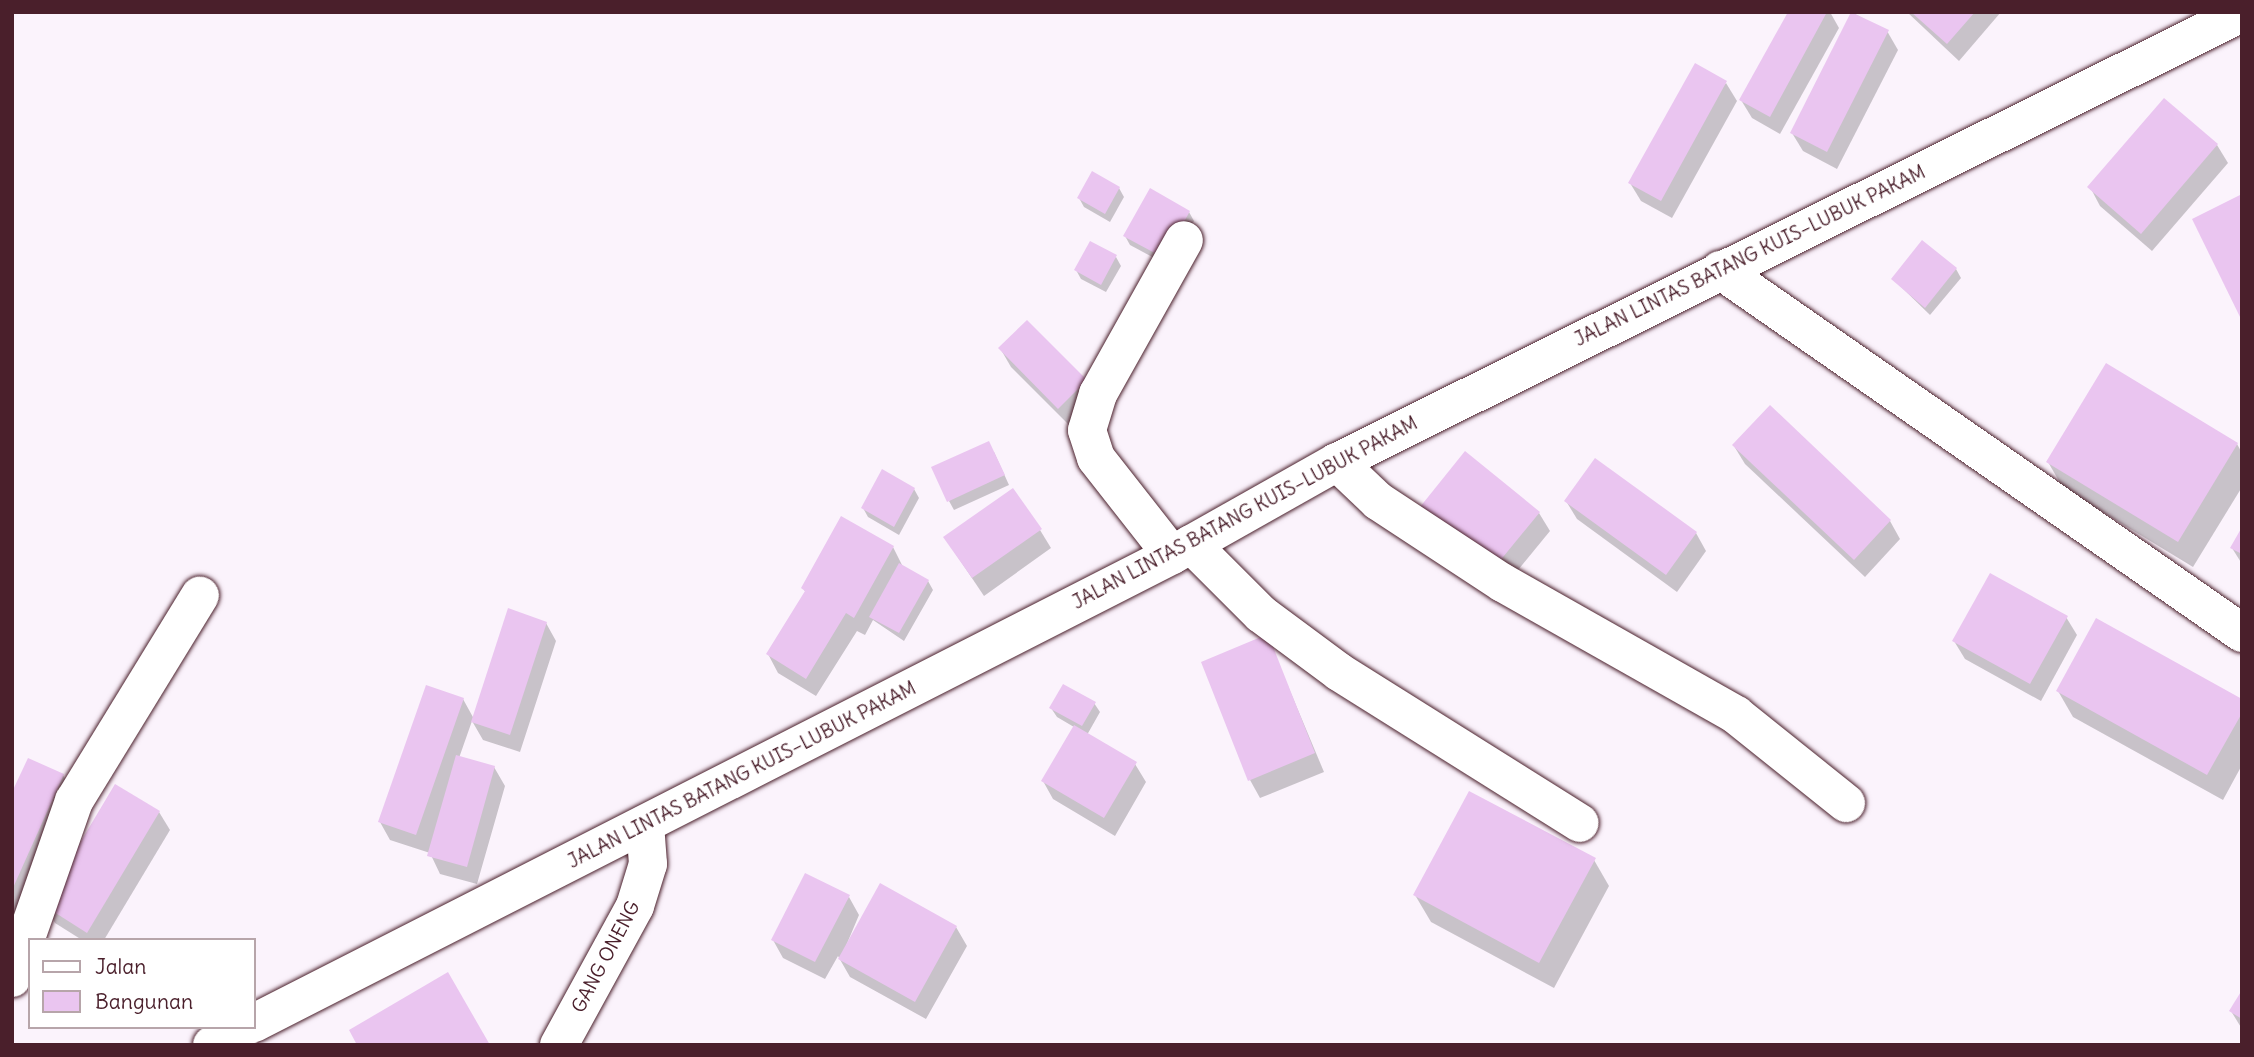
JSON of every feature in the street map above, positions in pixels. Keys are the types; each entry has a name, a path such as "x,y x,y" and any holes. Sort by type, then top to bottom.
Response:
{"main road":[{"name":"JALAN LINTAS BATANG KUIS–LUBUK PAKAM","path":"256,1022 1182,550 1337,462 2242,13"},
{"path":"1184,240 1098,394 1087,430 1096,458 1182,550 1261,614 1339,672 1580,824"},
{"path":"1720,270 2242,633"},
{"path":"1337,462 1378,501 1503,583 1736,715 1846,803"},
{"path":"12,978 74,801 200,595"},
{"name":"GANG ONENG","path":"559,1045 635,906 648,864 645,824"},
{"path":"212,1045 242,1029"}],"building":[{"path":"1788,12 1827,12 1770,117 1739,100"},
{"path":"1851,12 1889,30 1827,152 1790,133"},
{"path":"1911,12 1975,12 1947,44"},
{"path":"1695,63 1727,81 1661,201 1628,183"},
{"path":"2164,98 2218,144 2141,234 2087,187"},
{"path":"1092,171 1120,187 1105,214 1077,198"},
{"path":"1150,188 1190,211 1164,258 1123,236"},
{"path":"2242,194 2242,321 2192,219"},
{"path":"1922,240 1957,268 1925,308 1891,279"},
{"path":"1090,241 1117,255 1101,285 1074,270"},
{"path":"1027,320 1087,380 1058,409 998,348"},
{"path":"2106,363 2238,443 2178,542 2046,462"},
{"path":"1770,405 1891,520 1854,560 1732,445"},
{"path":"989,441 1005,475 947,502 931,467"},
{"path":"1465,451 1540,512 1494,568 1420,507"},
{"path":"1595,458 1697,532 1666,575 1564,501"},
{"path":"882,469 915,488 894,527 861,508"},
{"path":"1013,488 1042,529 972,578 943,537"},
{"path":"841,516 894,546 854,618 846,613 806,679 766,654 805,591 801,588"},
{"path":"2242,527 2242,554 2230,548"},
{"path":"899,563 929,580 899,633 869,617"},
{"path":"1990,573 2068,616 2030,684 1952,641"},
{"path":"508,608 547,622 510,735 471,722"},
{"path":"2096,618 2242,699 2242,713 2207,775 2056,691"},
{"path":"1268,634 1315,753 1248,781 1201,662"},
{"path":"1063,684 1096,702 1082,726 1049,708"},
{"path":"426,685 464,698 416,835 378,822"},
{"path":"1074,725 1137,762 1104,818 1041,781"},
{"path":"456,755 495,766 467,867 427,856"},
{"path":"28,758 64,774 12,890 12,792"},
{"path":"115,784 160,811 87,933 43,905"},
{"path":"1469,791 1596,858 1539,963 1413,895"},
{"path":"805,873 850,895 815,962 771,940"},
{"path":"880,883 957,926 915,1002 838,959"},
{"path":"448,972 490,1045 357,1045 349,1030"},
{"path":"2242,990 2242,1019 2229,1011"}]}
